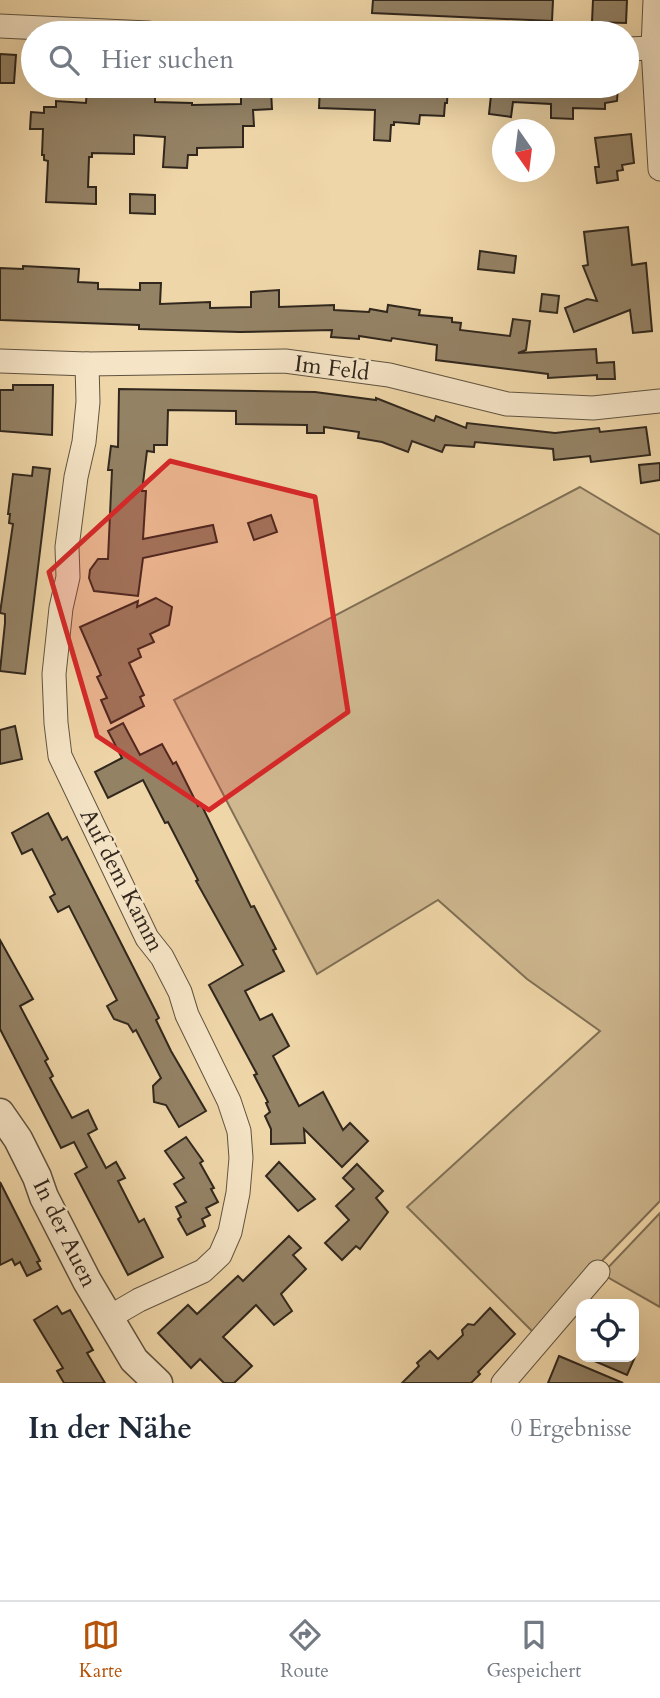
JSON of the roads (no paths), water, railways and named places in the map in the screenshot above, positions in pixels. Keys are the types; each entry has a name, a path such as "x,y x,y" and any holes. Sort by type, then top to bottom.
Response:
{"street":[{"path":"654,0 653,48 660,169"},
{"path":"0,26 21,27"},
{"path":"639,49 653,48"},
{"name":"Im Feld","path":"0,361 87,364 285,361 389,375 507,404 593,408 660,401"},
{"name":"Auf dem Kamm","path":"87,364 85,442 67,547 68,577 61,608 54,674 60,756 147,938 162,957 180,992 187,1015 229,1101 239,1131 241,1158 238,1193 230,1232 220,1255 203,1271 139,1300 108,1318"},
{"name":"In der Auen","path":"0,1113 18,1139 44,1197 108,1318 134,1360 156,1382"},
{"path":"503,1383 598,1272"}]}
